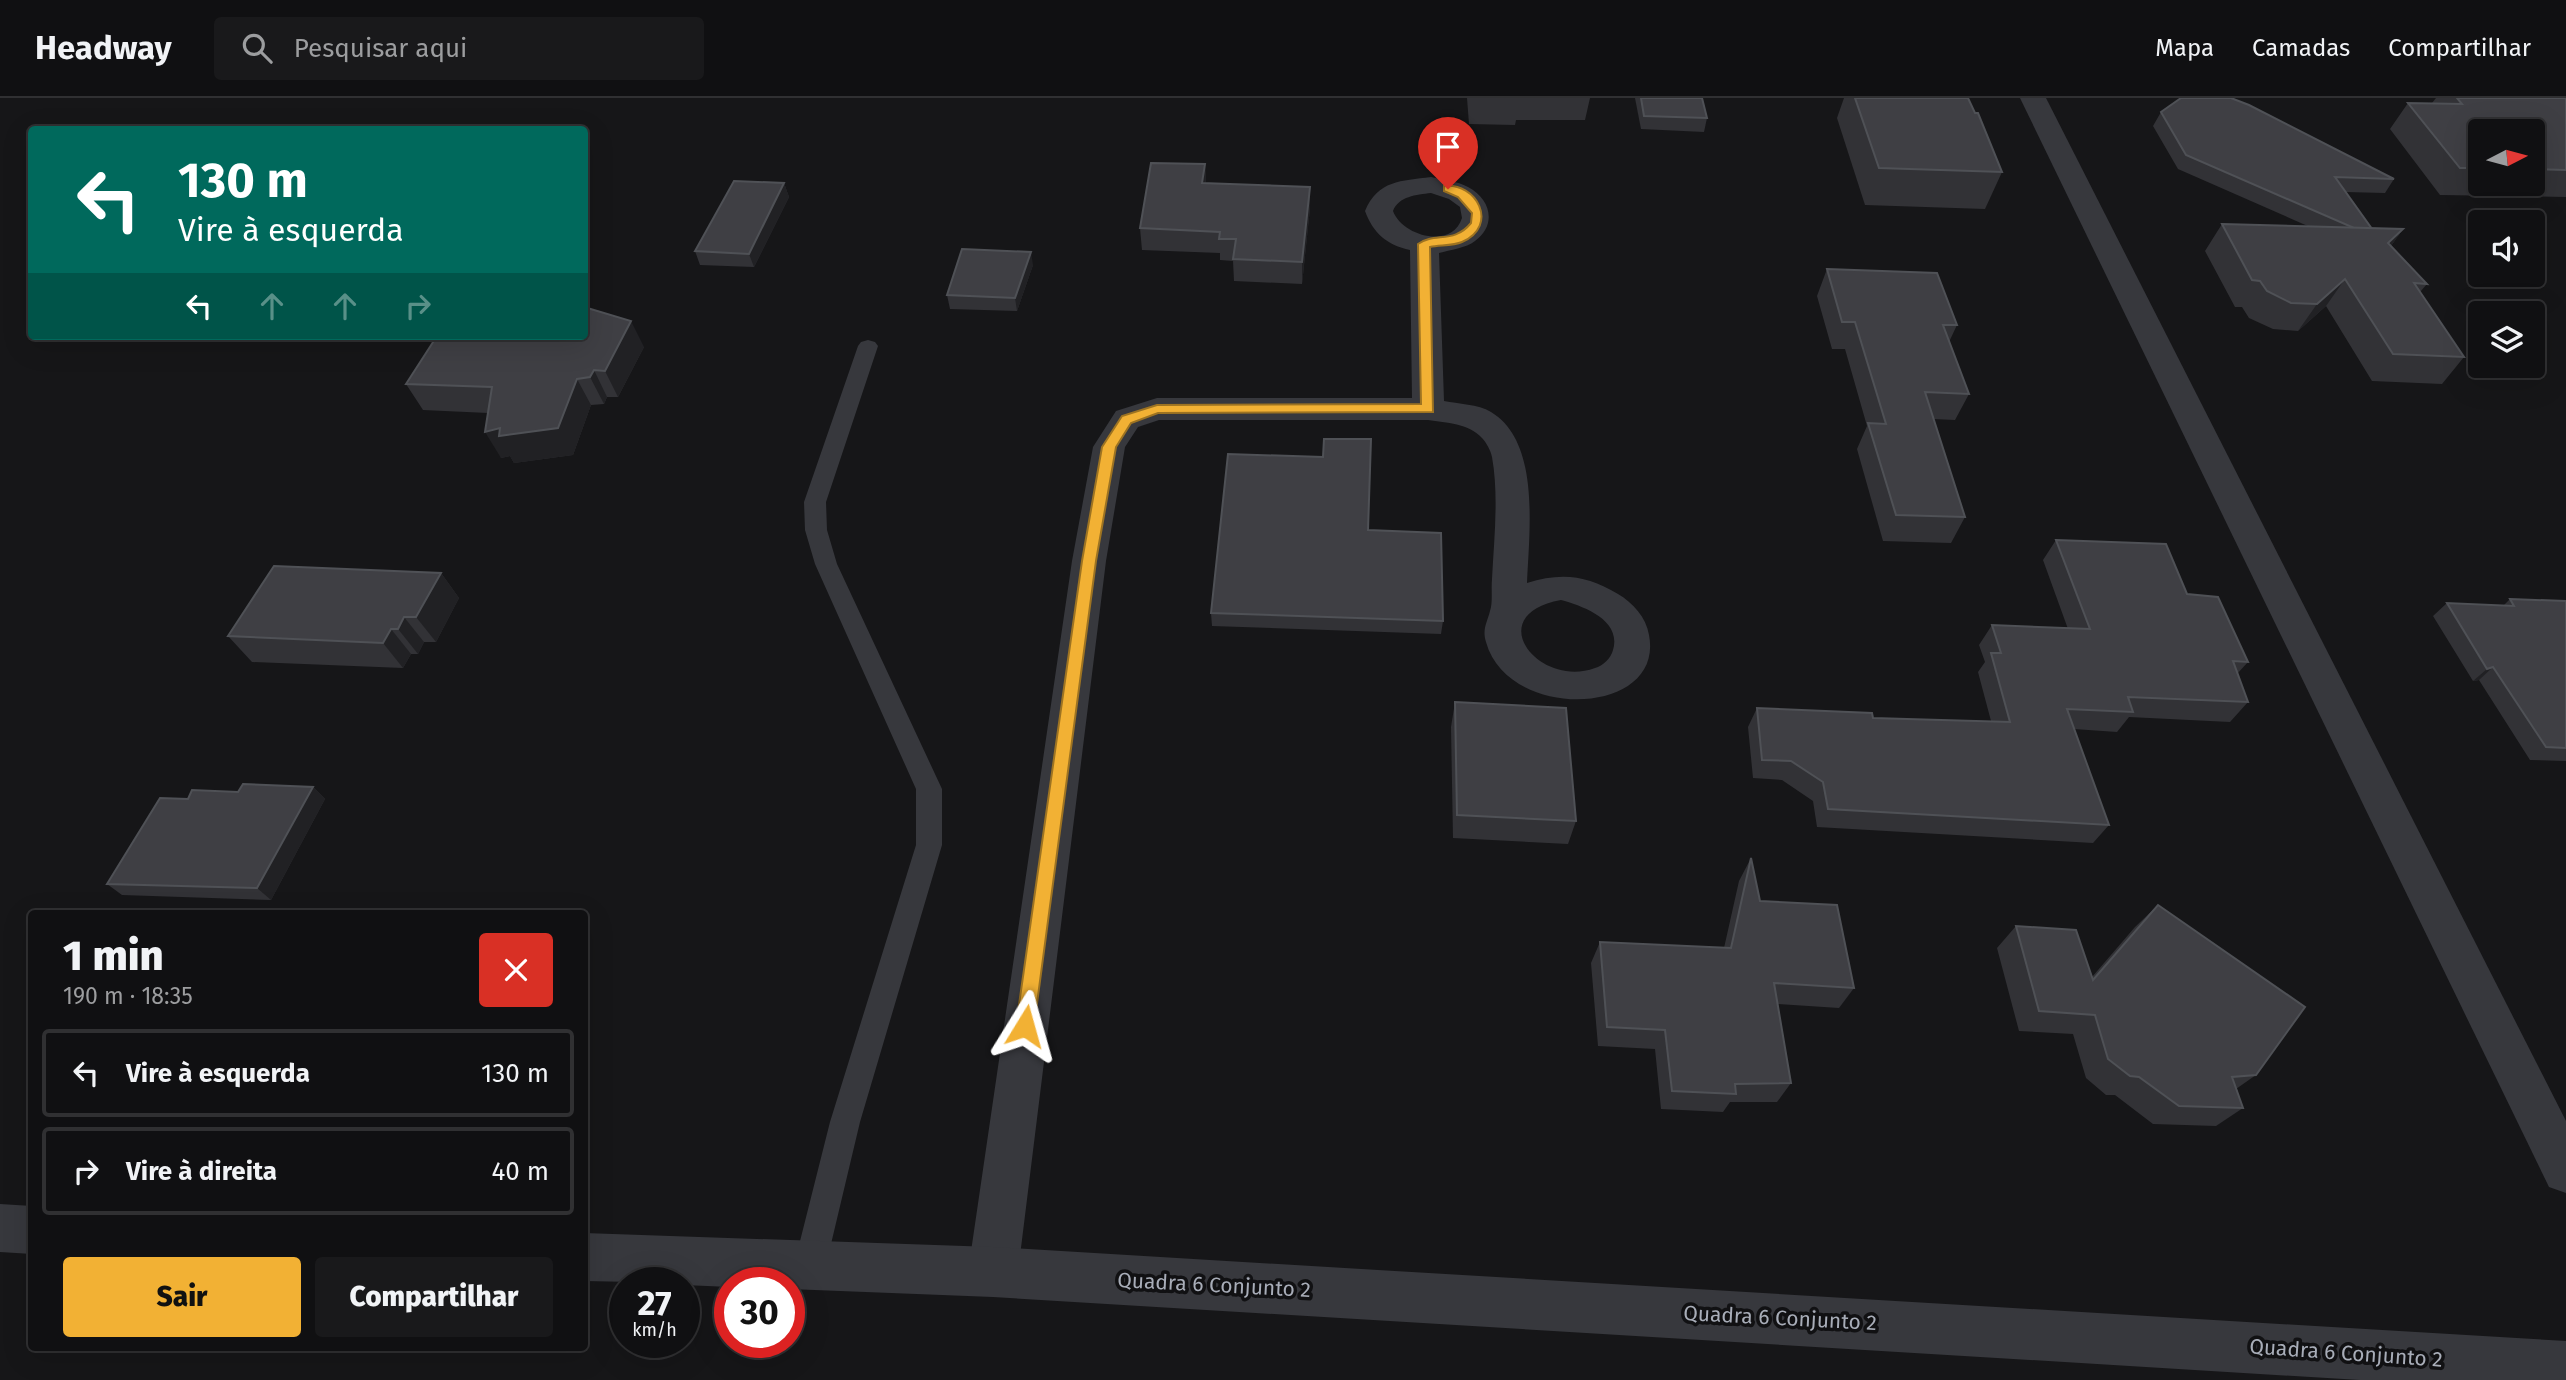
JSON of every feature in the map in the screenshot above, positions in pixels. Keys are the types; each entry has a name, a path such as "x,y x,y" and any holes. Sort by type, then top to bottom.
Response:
{"street":[{"path":"2033,98 2566,1170"},
{"path":"1424,244 1428,409"},
{"path":"993,1272 1087,575 1109,447 1127,419 1157,409 1428,409 1478,418 1497,433 1508,455 1512,523 1508,610"},
{"path":"0,1228 28,1230"},
{"name":"Quadra 6 Conjunto 2","path":"588,1257 993,1272 2566,1367"}],"lane":[{"path":"810,1265 845,1122 929,845 929,789 826,564 816,530 815,502 868,346"}],"building":[{"path":"1641,98 1702,98 1707,118 1644,116"},
{"path":"1855,98 1968,98 1975,113 1978,113 2002,172 1879,168"},
{"path":"2181,98 2231,98 2394,179 2335,177 2372,229 2354,228 2186,155 2161,112"},
{"path":"2457,98 2566,98 2566,170 2545,169 2545,119 2468,119 2468,168 2460,168 2408,103 2462,104"},
{"path":"1151,163 1205,164 1202,183 1310,187 1302,262 1233,259 1236,239 1219,239 1220,232 1140,228"},
{"path":"734,181 784,183 749,254 695,251"},
{"path":"2222,224 2403,229 2388,243 2427,284 2414,283 2464,357 2393,354 2345,279 2317,304 2291,303 2267,291 2260,281 2252,280"},
{"path":"962,249 1031,252 1015,298 947,295"},
{"path":"1827,269 1937,273 1957,325 1943,325 1969,394 1925,392 1965,517 1896,515 1868,423 1886,424 1855,322 1842,322"},
{"path":"588,308 631,321 605,371 594,370 590,377 577,379 558,428 499,436 500,428 485,432 492,387 406,384 434,340 588,340"},
{"path":"1324,439 1371,439 1368,530 1441,533 1443,621 1211,613 1228,454 1323,457"},
{"path":"2056,540 2166,544 2187,594 2218,597 2248,662 2233,661 2248,702 2128,697 2133,712 2067,709 2109,825 1828,809 1823,782 1791,761 1762,760 1757,708 1872,713 1873,718 2010,722 1991,653 2001,653 1992,625 2090,629"},
{"path":"274,566 441,573 416,617 404,617 398,629 391,629 383,643 228,636"},
{"path":"2510,599 2566,601 2566,748 2546,747 2493,667 2487,669 2447,603 2514,606"},
{"path":"1455,702 1566,708 1576,821 1457,815"},
{"path":"243,784 313,787 257,888 107,884 160,798 188,799 192,790 238,792"},
{"path":"1751,858 1760,901 1837,905 1854,988 1774,983 1791,1083 1735,1084 1736,1094 1672,1091 1665,1030 1607,1027 1600,942 1731,948"},
{"path":"2158,905 2305,1007 2256,1075 2232,1077 2243,1108 2179,1106 2139,1077 2130,1076 2108,1059 2095,1015 2039,1011 2016,926 2076,930 2093,980"}],"route":[{"path":"1025,1026 1089,561 1109,447 1127,419 1157,409 1428,409 1424,244 1441,244 1457,240 1469,233 1476,223 1477,213 1472,203 1448,189"}]}
